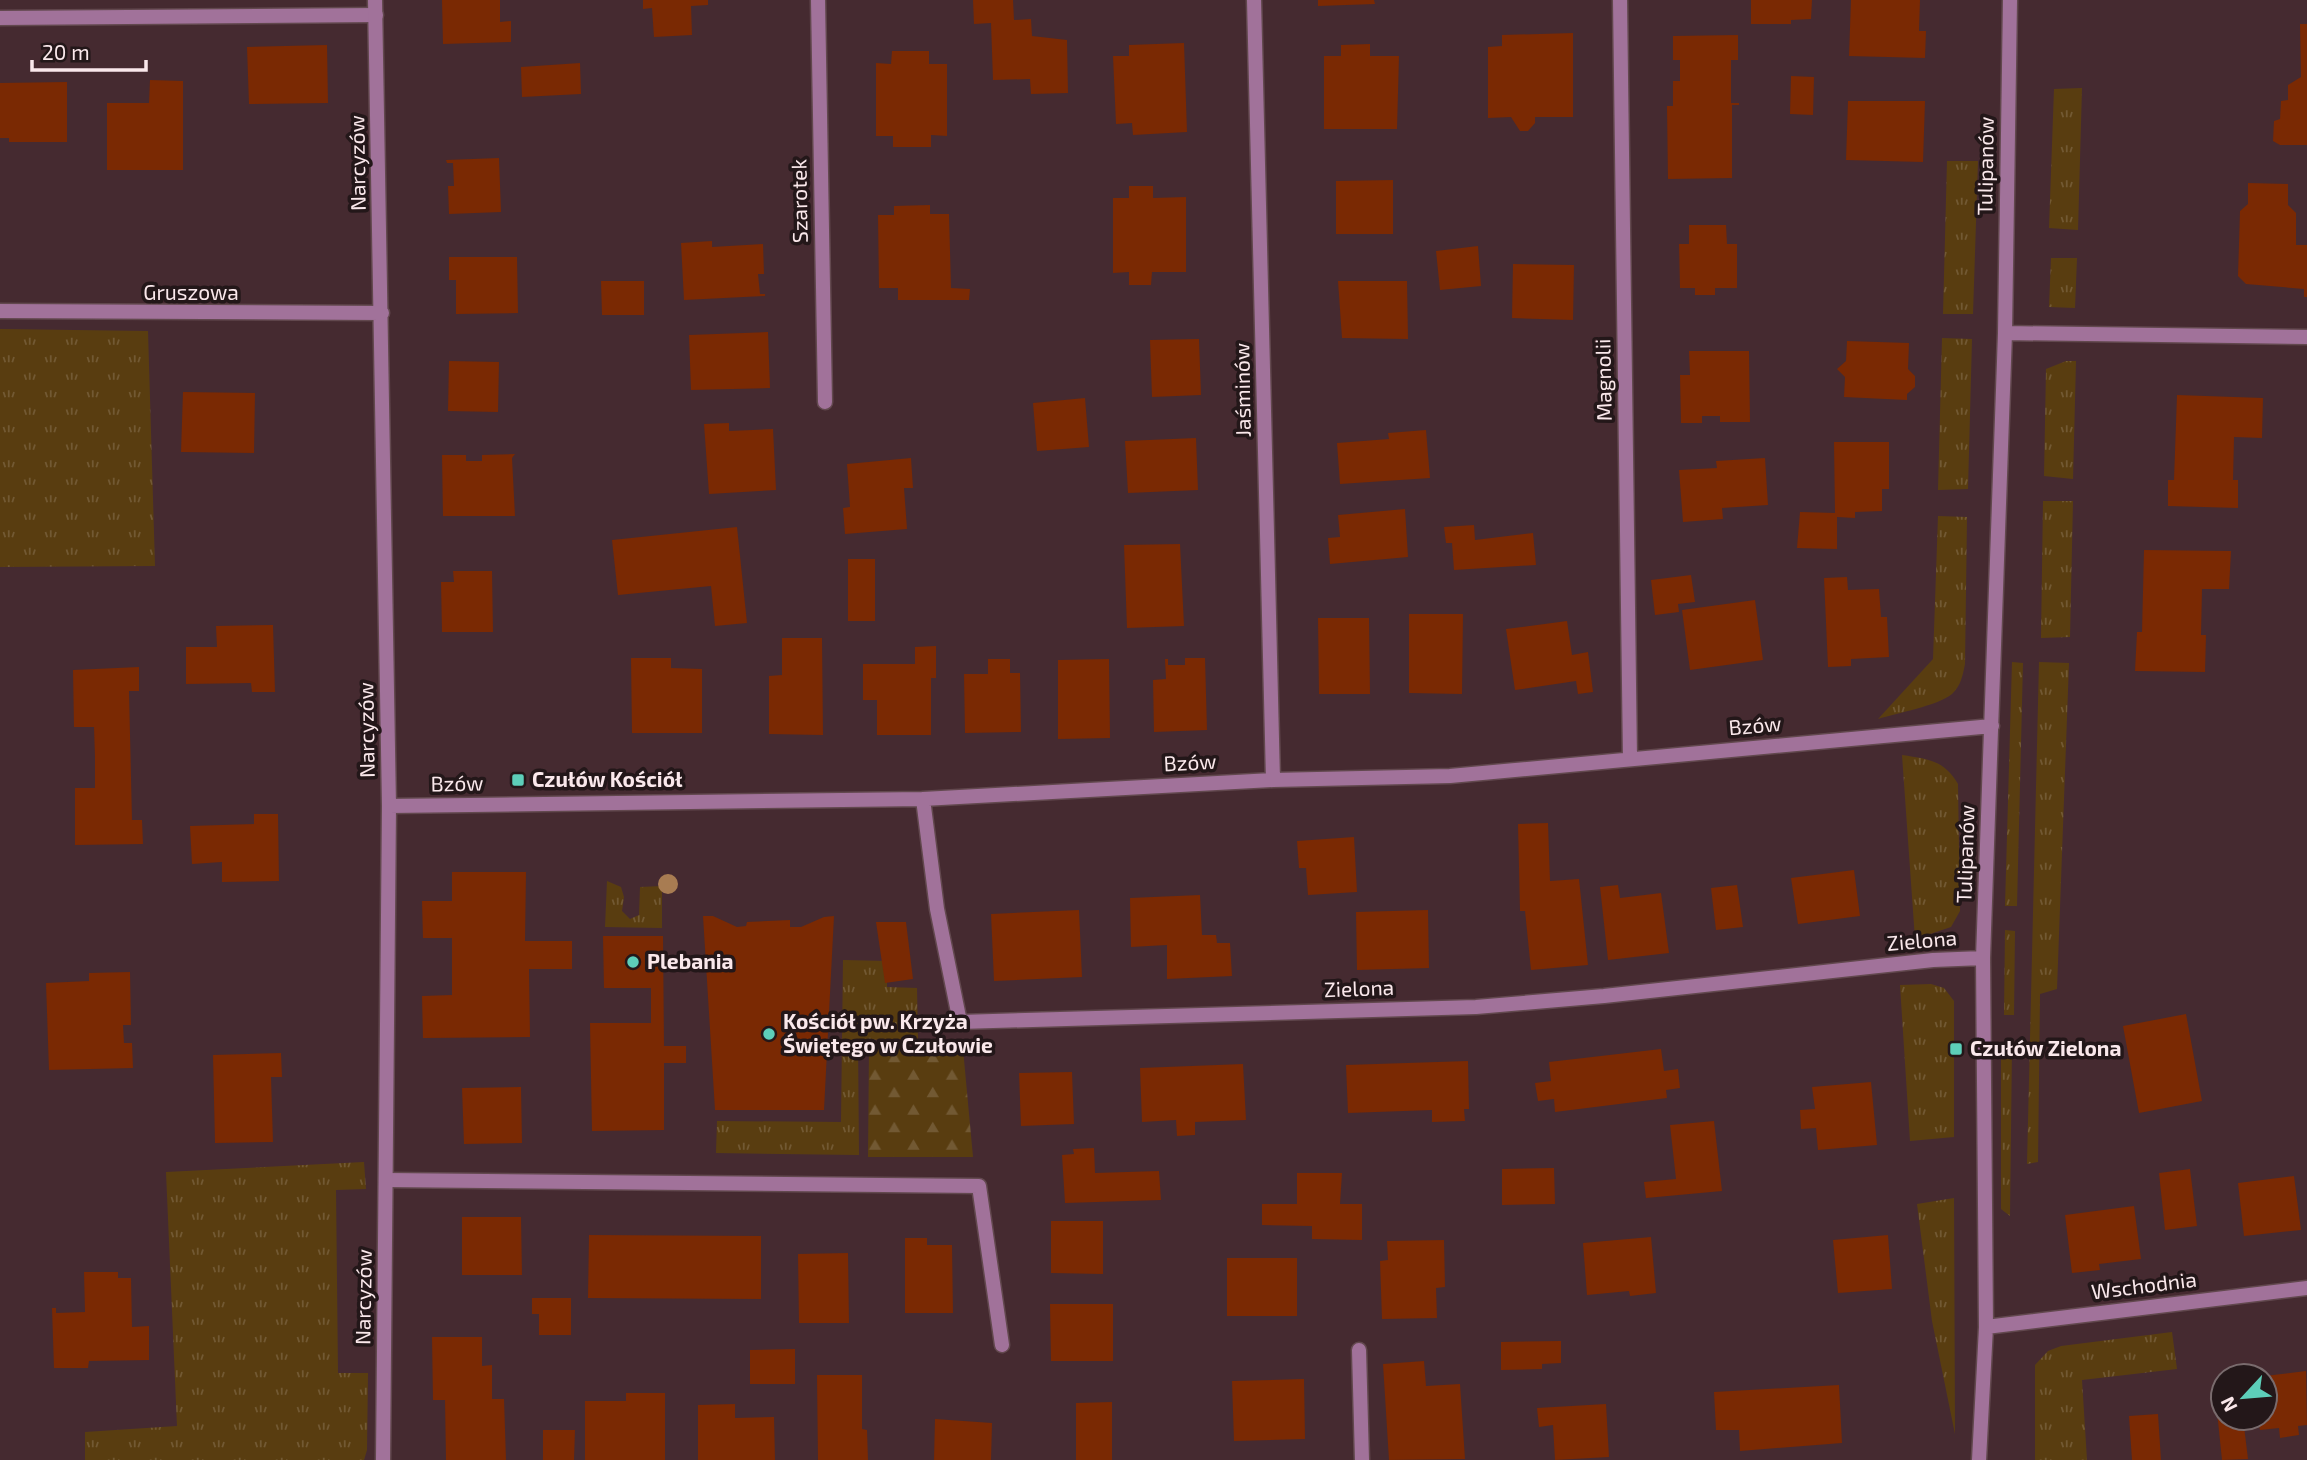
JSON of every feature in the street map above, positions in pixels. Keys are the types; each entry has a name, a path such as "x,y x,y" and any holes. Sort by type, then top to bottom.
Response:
{"street":[{"name":"Narcyzów","path":"375,0 389,806 383,1460"},
{"name":"Szarotek","path":"818,0 824,402"},
{"name":"Jaśminów","path":"1254,0 1273,780"},
{"name":"Magnolii","path":"1620,0 1630,758"},
{"name":"Tulipanów","path":"1979,1460 1986,1327 1983,958 2005,333 2010,0"},
{"path":"0,18 376,15"},
{"name":"Gruszowa","path":"0,311 382,313"},
{"path":"2005,333 2307,337"},
{"name":"Bzów","path":"389,806 923,799 1273,780 1450,776 1992,726"},
{"name":"Zielona","path":"923,799 937,909 960,1023 1476,1007 1604,996 1933,960 1983,958"},
{"path":"386,1181 979,1186 1002,1345"},
{"name":"Wschodnia","path":"1986,1327 2307,1289"},
{"path":"1359,1349 1362,1460"}],"green space":[{"path":"2082,88 2078,230 2049,228 2054,89"},
{"path":"1947,161 1978,161 1973,314 1943,314"},
{"path":"2051,258 2077,258 2075,308 2049,307"},
{"path":"0,329 148,331 155,566 0,567"},
{"path":"1942,338 1972,339 1968,489 1938,490"},
{"path":"2066,361 2076,361 2073,479 2044,476 2046,369"},
{"path":"2043,501 2073,501 2070,637 2041,638"},
{"path":"1938,516 1967,517 1965,664 1960,684 1952,694 1927,706 1878,719 1933,659"},
{"path":"2012,662 2023,663 2017,906 2005,906"},
{"path":"2039,662 2069,663 2057,989 2040,994 2038,1162 2027,1164"},
{"path":"1902,755 1941,765 1958,784 1960,911 1951,927 1915,939"},
{"path":"607,881 621,887 624,897 622,911 630,919 639,915 640,887 662,886 662,928 605,927"},
{"path":"2005,930 2015,931 2014,1015 2004,1015"},
{"path":"843,960 887,961 887,987 917,988 918,1039 858,1040 859,1155 716,1153 717,1121 841,1122"},
{"path":"1931,984 1944,988 1954,1001 1954,1137 1910,1141 1900,985"},
{"path":"2012,1046 2010,1216 2001,1209 2001,1047"},
{"path":"869,1049 963,1049 973,1157 868,1157"},
{"path":"364,1162 366,1189 336,1190 338,1373 368,1373 367,1450 364,1460 85,1460 85,1432 177,1426 166,1172"},
{"path":"1954,1198 1955,1434 1932,1321 1917,1204"},
{"path":"2172,1332 2177,1369 2082,1380 2087,1460 2035,1460 2035,1365 2048,1351 2061,1346"}],"building":[{"path":"442,0 500,0 500,22 511,21 511,42 443,44"},
{"path":"643,0 708,0 708,5 691,6 692,35 654,37 652,8 643,9"},
{"path":"973,0 1013,0 1014,20 1031,19 1032,36 1067,40 1068,93 1031,94 1030,79 993,80 991,23 974,24"},
{"path":"1318,0 1374,0 1375,4 1318,6"},
{"path":"1751,0 1812,0 1811,19 1791,20 1791,24 1751,24"},
{"path":"1851,0 1920,0 1919,31 1926,31 1925,58 1849,56"},
{"path":"2300,24 2307,24 2307,145 2280,145 2273,141 2274,121 2280,119 2281,101 2288,100 2288,85 2301,77"},
{"path":"1573,33 1573,117 1535,117 1535,123 1528,131 1520,131 1511,117 1488,118 1488,47 1502,46 1502,35"},
{"path":"1738,35 1738,60 1731,60 1731,103 1739,103 1732,105 1732,178 1668,179 1667,106 1673,106 1673,81 1680,81 1680,60 1673,60 1673,36"},
{"path":"1184,43 1187,132 1133,135 1132,123 1116,124 1113,56 1129,56 1129,45"},
{"path":"1370,44 1370,56 1399,56 1397,129 1324,129 1324,56 1341,56 1341,45"},
{"path":"327,45 328,103 249,104 247,47"},
{"path":"892,51 929,51 929,64 947,64 947,136 931,135 931,147 893,147 893,136 876,136 876,63 891,64"},
{"path":"580,63 581,94 522,97 521,67"},
{"path":"1791,76 1814,77 1813,115 1790,114"},
{"path":"150,80 183,81 183,170 107,170 107,103 149,103"},
{"path":"67,82 67,142 9,142 9,138 0,138 0,83"},
{"path":"1848,101 1925,101 1923,162 1846,160"},
{"path":"499,158 501,212 449,214 448,186 454,186 453,163 447,163 446,160"},
{"path":"1393,180 1393,234 1336,234 1336,181"},
{"path":"2248,183 2288,184 2288,205 2296,213 2296,245 2307,245 2307,297 2304,297 2304,289 2246,284 2238,276 2240,211 2248,204"},
{"path":"1129,186 1153,186 1153,198 1186,197 1186,272 1152,272 1151,285 1129,285 1129,272 1113,273 1113,198 1129,198"},
{"path":"930,205 930,214 949,214 951,288 970,289 969,300 898,300 898,288 879,288 878,215 894,215 894,206"},
{"path":"1689,225 1726,225 1727,244 1737,244 1737,288 1715,288 1715,295 1695,295 1695,288 1680,288 1679,244 1689,244"},
{"path":"712,241 712,247 763,244 764,274 758,274 760,294 765,296 684,300 681,243"},
{"path":"1478,246 1481,286 1440,290 1436,251"},
{"path":"449,257 517,257 518,313 456,314 456,280 449,280"},
{"path":"1513,264 1574,265 1573,320 1512,318"},
{"path":"601,281 644,281 644,315 602,315"},
{"path":"1338,281 1407,281 1408,339 1342,338"},
{"path":"768,332 770,388 691,390 689,335"},
{"path":"1199,339 1201,395 1152,397 1150,340"},
{"path":"1847,341 1909,343 1908,369 1915,376 1915,387 1907,394 1907,400 1844,397 1845,377 1837,369 1846,361"},
{"path":"1689,351 1749,351 1750,422 1720,422 1720,416 1702,416 1702,423 1681,423 1680,375 1690,375"},
{"path":"449,361 499,362 498,412 448,411"},
{"path":"183,392 255,393 254,453 181,452"},
{"path":"2177,395 2263,398 2262,438 2234,437 2233,480 2238,480 2238,508 2168,506 2168,480 2174,480"},
{"path":"1085,398 1089,447 1037,451 1033,403"},
{"path":"729,423 729,431 773,429 776,490 709,494 704,424"},
{"path":"1426,430 1430,478 1340,484 1337,443 1389,439 1388,433"},
{"path":"1196,438 1198,490 1128,493 1125,441"},
{"path":"1834,442 1889,442 1889,489 1882,489 1882,511 1855,512 1855,518 1837,517 1837,549 1797,548 1800,512 1835,513"},
{"path":"515,454 512,458 515,516 443,516 442,455 466,455 466,461 482,461 482,455"},
{"path":"911,458 913,488 904,488 907,529 845,534 843,508 850,507 847,464"},
{"path":"1765,458 1768,505 1722,508 1723,519 1683,522 1679,470 1717,468 1716,461"},
{"path":"1405,509 1408,557 1330,564 1328,538 1340,537 1338,515"},
{"path":"1474,525 1475,540 1533,533 1536,565 1454,570 1452,543 1446,543 1444,527"},
{"path":"737,527 747,623 715,626 711,586 618,595 612,540"},
{"path":"1180,544 1184,626 1127,628 1124,545"},
{"path":"2144,550 2231,551 2229,589 2202,589 2201,635 2206,635 2205,672 2135,671 2137,632 2142,632"},
{"path":"848,559 875,559 875,621 848,621"},
{"path":"453,571 492,571 493,632 442,632 441,582 454,582"},
{"path":"1691,575 1695,602 1678,604 1679,612 1655,615 1651,580"},
{"path":"1847,577 1848,590 1879,589 1881,617 1887,617 1889,657 1851,659 1851,666 1828,667 1824,578"},
{"path":"1755,600 1763,660 1690,670 1682,610"},
{"path":"1409,614 1463,614 1462,694 1409,693"},
{"path":"1318,618 1369,618 1370,694 1319,694"},
{"path":"1567,621 1572,655 1588,652 1593,692 1578,694 1576,681 1515,690 1506,629"},
{"path":"273,625 275,692 252,692 251,683 186,684 186,647 217,647 216,626"},
{"path":"782,638 822,638 823,735 769,734 769,676 782,675"},
{"path":"936,646 936,678 931,678 931,735 877,735 877,700 863,700 863,664 915,664 915,647"},
{"path":"631,658 671,658 671,668 702,669 702,733 632,733"},
{"path":"1185,658 1205,658 1207,730 1154,732 1153,680 1166,679 1165,659 1168,659 1168,665 1185,665"},
{"path":"988,659 1010,659 1010,673 1020,673 1021,732 965,733 964,674 988,674"},
{"path":"1109,659 1110,738 1058,739 1058,660"},
{"path":"139,667 139,691 129,691 132,820 142,820 143,844 75,845 75,788 95,788 95,757 94,727 74,727 73,670"},
{"path":"254,814 278,814 279,881 222,882 222,862 192,864 190,826 254,824"},
{"path":"1548,823 1550,881 1579,879 1588,965 1531,970 1525,911 1520,911 1518,824"},
{"path":"1354,837 1357,892 1308,895 1306,868 1299,868 1297,841"},
{"path":"1854,870 1860,916 1798,924 1791,878"},
{"path":"452,872 526,872 525,941 572,941 572,969 529,969 530,1037 423,1038 422,996 452,995 452,938 423,938 422,901 452,901"},
{"path":"1618,885 1620,898 1661,893 1669,953 1608,960 1600,887"},
{"path":"1737,885 1743,927 1716,930 1711,888"},
{"path":"1200,895 1202,935 1216,935 1217,943 1230,943 1232,976 1167,979 1167,945 1131,947 1130,898"},
{"path":"1079,910 1082,977 994,981 991,914"},
{"path":"1428,910 1429,968 1357,970 1356,912"},
{"name":"Kościół pw. Krzyża Świętego w Czułowie","path":"703,916 713,916 737,927 746,926 747,922 790,920 790,927 801,927 824,917 834,916 824,1110 715,1110"},
{"path":"876,922 906,922 913,979 885,983"},
{"path":"603,936 663,936 664,1046 686,1046 686,1063 664,1063 664,1130 592,1131 590,1023 651,1023 651,988 604,988"},
{"path":"130,972 131,1025 123,1025 124,1043 132,1043 133,1068 49,1070 46,983 89,981 89,973"},
{"path":"2186,1014 2202,1101 2139,1113 2123,1026"},
{"path":"1661,1049 1664,1071 1678,1069 1680,1088 1666,1090 1667,1098 1555,1112 1554,1099 1538,1101 1535,1083 1551,1081 1549,1062"},
{"path":"281,1053 282,1077 271,1077 273,1142 215,1143 213,1055"},
{"path":"1468,1061 1469,1109 1464,1109 1465,1121 1432,1122 1432,1110 1348,1113 1346,1065"},
{"path":"1243,1064 1246,1120 1195,1122 1195,1135 1177,1136 1176,1120 1142,1122 1140,1068"},
{"path":"1072,1072 1074,1124 1021,1126 1019,1073"},
{"path":"1871,1082 1877,1145 1818,1150 1816,1128 1801,1129 1800,1110 1815,1109 1812,1087"},
{"path":"521,1087 522,1143 464,1144 462,1088"},
{"path":"1714,1121 1722,1191 1646,1198 1644,1182 1676,1179 1670,1125"},
{"path":"1094,1148 1095,1173 1159,1171 1161,1200 1065,1203 1062,1155 1074,1154 1073,1149"},
{"path":"1554,1168 1555,1204 1502,1205 1502,1169"},
{"path":"2190,1169 2197,1226 2165,1230 2159,1173"},
{"path":"1297,1173 1342,1173 1340,1204 1362,1204 1362,1240 1312,1239 1312,1226 1262,1225 1262,1204 1297,1204"},
{"path":"2294,1176 2301,1230 2244,1236 2238,1183"},
{"path":"2134,1206 2141,1259 2099,1264 2100,1270 2072,1273 2065,1215"},
{"path":"462,1217 521,1217 522,1275 462,1275"},
{"path":"1051,1221 1103,1221 1103,1274 1051,1273"},
{"path":"589,1235 761,1236 761,1299 588,1298"},
{"path":"1888,1235 1892,1289 1838,1293 1833,1240"},
{"path":"1651,1237 1656,1293 1630,1296 1629,1291 1587,1295 1583,1243"},
{"path":"905,1238 927,1238 927,1245 952,1245 953,1313 905,1313"},
{"path":"1444,1240 1445,1287 1436,1288 1437,1318 1382,1319 1380,1261 1388,1260 1387,1241"},
{"path":"848,1253 849,1323 799,1323 798,1254"},
{"path":"1227,1258 1297,1258 1297,1316 1227,1316"},
{"path":"84,1272 118,1272 118,1278 131,1278 132,1327 149,1326 149,1360 89,1361 88,1368 54,1368 52,1308 56,1308 56,1313 85,1312"},
{"path":"532,1298 571,1298 571,1335 539,1335 539,1314 532,1314"},
{"path":"1050,1304 1113,1304 1113,1361 1051,1361"},
{"path":"432,1337 482,1337 482,1366 492,1365 492,1399 504,1399 506,1460 446,1460 445,1400 433,1400"},
{"path":"1561,1341 1561,1363 1542,1364 1542,1369 1501,1370 1501,1342"},
{"path":"795,1349 795,1384 750,1384 750,1350"},
{"path":"1424,1361 1426,1386 1460,1384 1465,1459 1389,1460 1383,1364"},
{"path":"2306,1371 2307,1425 2298,1426 2299,1435 2280,1438 2279,1374"},
{"path":"817,1375 862,1375 862,1429 867,1430 868,1460 818,1460"},
{"path":"1304,1379 1305,1439 1234,1441 1232,1381"},
{"path":"1839,1385 1842,1443 1740,1451 1739,1430 1716,1430 1714,1392"},
{"path":"626,1393 665,1393 665,1460 585,1460 585,1401 626,1401"},
{"path":"1112,1402 1112,1460 1076,1460 1076,1403"},
{"path":"735,1404 735,1418 774,1417 775,1460 698,1460 698,1405"},
{"path":"1606,1404 1609,1457 1555,1460 1553,1425 1539,1427 1537,1408"},
{"path":"2158,1414 2161,1460 2132,1460 2129,1416"},
{"path":"935,1419 992,1423 991,1460 934,1460"},
{"path":"543,1430 575,1430 574,1460 543,1460"},
{"path":"2219,1432 2245,1432 2248,1459 2222,1460"}],"place":[{"name":"Czułów Kościół","path":"518,780"},
{"name":"Plebania","path":"633,962"},
{"name":"Kościół pw. Krzyża Świętego w Czułowie","path":"769,1034"},
{"name":"Czułów Zielona","path":"1956,1049"}]}
